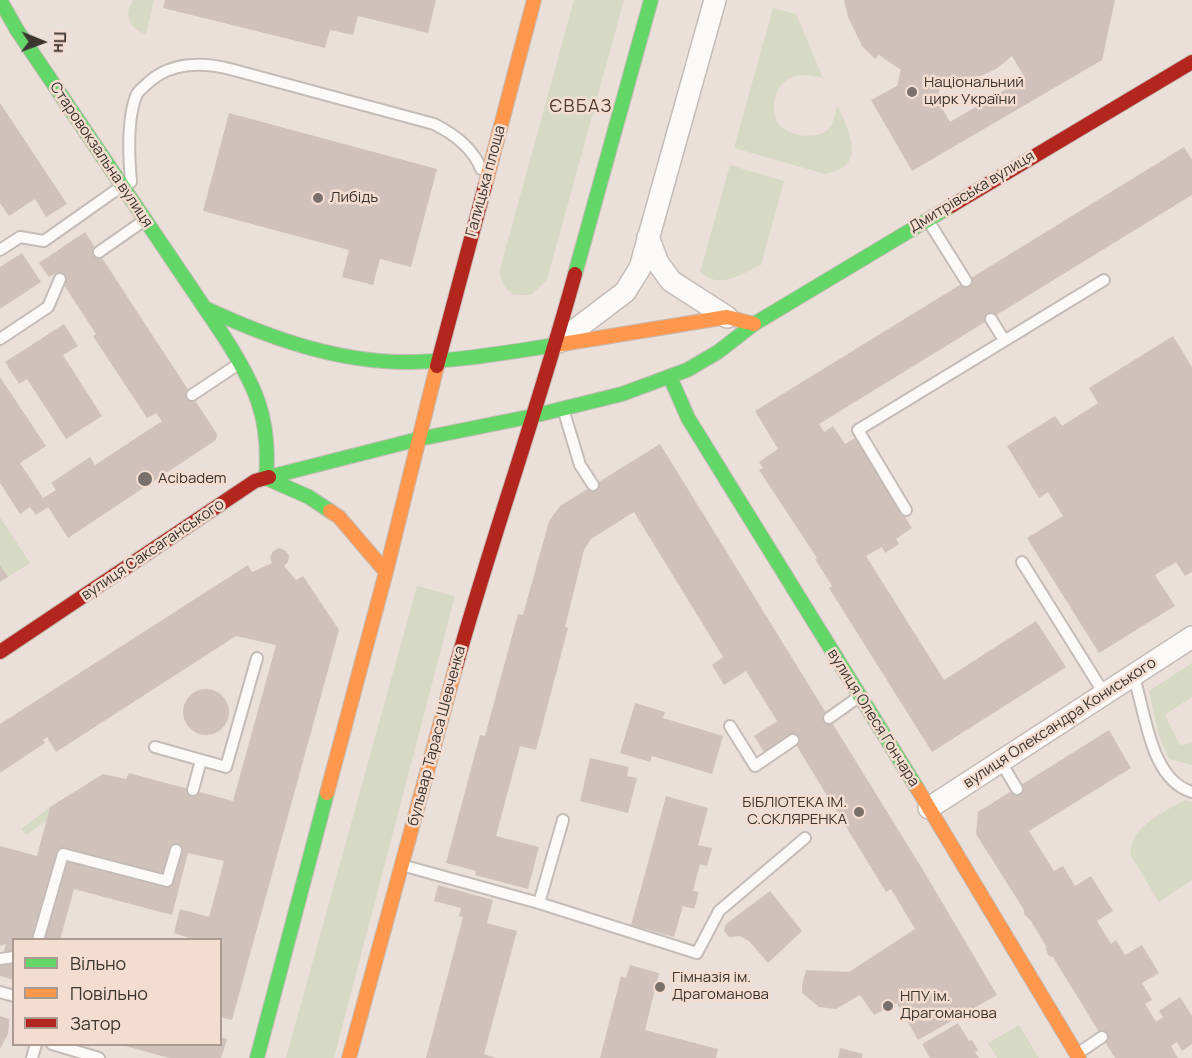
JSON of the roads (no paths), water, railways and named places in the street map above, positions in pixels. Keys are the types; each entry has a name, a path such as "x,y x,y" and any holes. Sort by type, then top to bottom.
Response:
{"main road":[{"name":"Старовокзальна вулиця","path":"0,0 17,30 206,308 240,363 261,408 265,424 268,442 266,478"},
{"name":"Галицька площа","path":"419,439 534,0"},
{"path":"257,1058 419,439 533,416 556,345 651,0"},
{"name":"Дмитрівська вулиця","path":"533,416 670,377 703,362 725,348 754,324 1192,62"},
{"name":"Старовокзальна вулиця","path":"206,308 229,321 324,352 386,362 438,361"},
{"path":"438,361 556,345 727,317 754,324"},
{"name":"вулиця Олеся Гончара","path":"670,377 688,418 929,808 1078,1056"},
{"name":"бульвар Тараса Шевченка","path":"349,1058 476,595 533,416"},
{"name":"вулиця Саксаганського","path":"0,652 255,481 419,439"},
{"path":"266,478 309,497 339,517 386,572"}],"street":[{"path":"556,345 625,292 640,268 715,0"},
{"path":"648,237 658,263 671,281 727,317"},
{"name":"вулиця Олександра Кониського","path":"929,808 1192,637"}],"lane":[{"path":"133,203 129,150 134,103 139,91 156,76 170,69 196,65 222,67 434,124 450,132 478,160 486,181"},
{"path":"0,250 21,237 44,241 122,186"},
{"path":"927,219 966,281"},
{"path":"99,252 145,220"},
{"path":"0,339 48,307 60,279"},
{"path":"906,510 858,430 1104,280"},
{"path":"991,319 1004,340"},
{"path":"192,395 240,363"},
{"path":"563,408 580,465 593,485"},
{"path":"1022,562 1105,695"},
{"path":"155,747 226,767 257,658"},
{"path":"1133,675 1151,742 1160,765 1170,779 1183,789 1192,792"},
{"path":"829,718 860,696"},
{"path":"730,726 755,766 793,740"},
{"path":"193,790 201,760"},
{"path":"1001,762 1017,789"},
{"path":"539,903 563,820"},
{"path":"402,865 539,903 697,953 719,910 806,838"},
{"path":"38,938 63,855 167,881 176,850"},
{"path":"1078,1056 1102,1037"},
{"path":"59,1046 99,1058"}],"place":[{"name":"Національний цирк України","path":"912,92"},
{"name":"Либідь","path":"318,198"},
{"name":"Acibadem","path":"145,479"},
{"name":"БІБЛІОТЕКА ІМ. С.СКЛЯРЕНКА","path":"859,812"},
{"name":"Гімназія ім. Драгоманова","path":"660,987"},
{"name":"НПУ ім. Драгоманова","path":"888,1006"}],"district":[{"name":"ЄВБАЗ","path":"581,107"}]}
